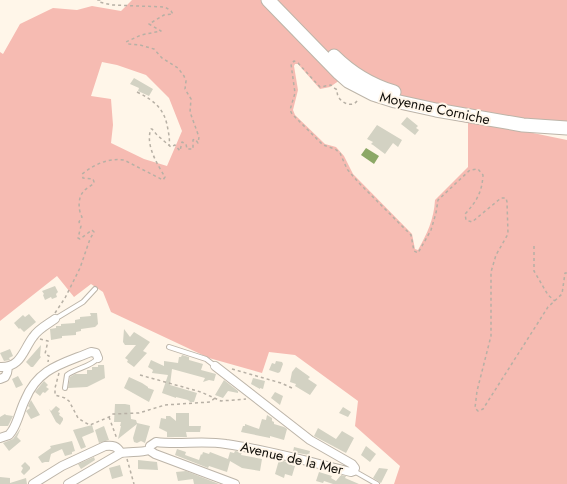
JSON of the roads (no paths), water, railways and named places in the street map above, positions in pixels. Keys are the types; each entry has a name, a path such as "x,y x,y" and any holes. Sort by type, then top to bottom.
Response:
{"main road":[{"name":"Moyenne Corniche","path":"268,0 339,73 348,81 373,94 408,104 494,120 523,125 567,128"},
{"name":"Moyenne Corniche","path":"279,0 342,64 378,87 402,94 470,109 524,117 567,120"}],"street":[{"path":"0,379 4,378 7,373 4,367 14,364 23,355 38,331 55,318"},
{"path":"0,438 9,435 12,431 25,398 34,383 42,374 50,369 91,352 96,353 98,358"},
{"name":"Avenue de la Mer","path":"149,450 150,446 156,442 171,444 224,443 266,451 351,472 354,471 355,468 352,464 310,440 215,366"},
{"path":"33,484 62,466 104,446 116,446 123,454"},
{"path":"68,484 123,454 149,450 155,454 235,484"}],"lane":[{"path":"55,318 83,302 95,289"},
{"name":"Avenue de la Mer","path":"169,347 206,359 215,366"},
{"path":"64,388 67,375 72,371 95,362 98,358"},
{"path":"354,471 376,484"}]}
